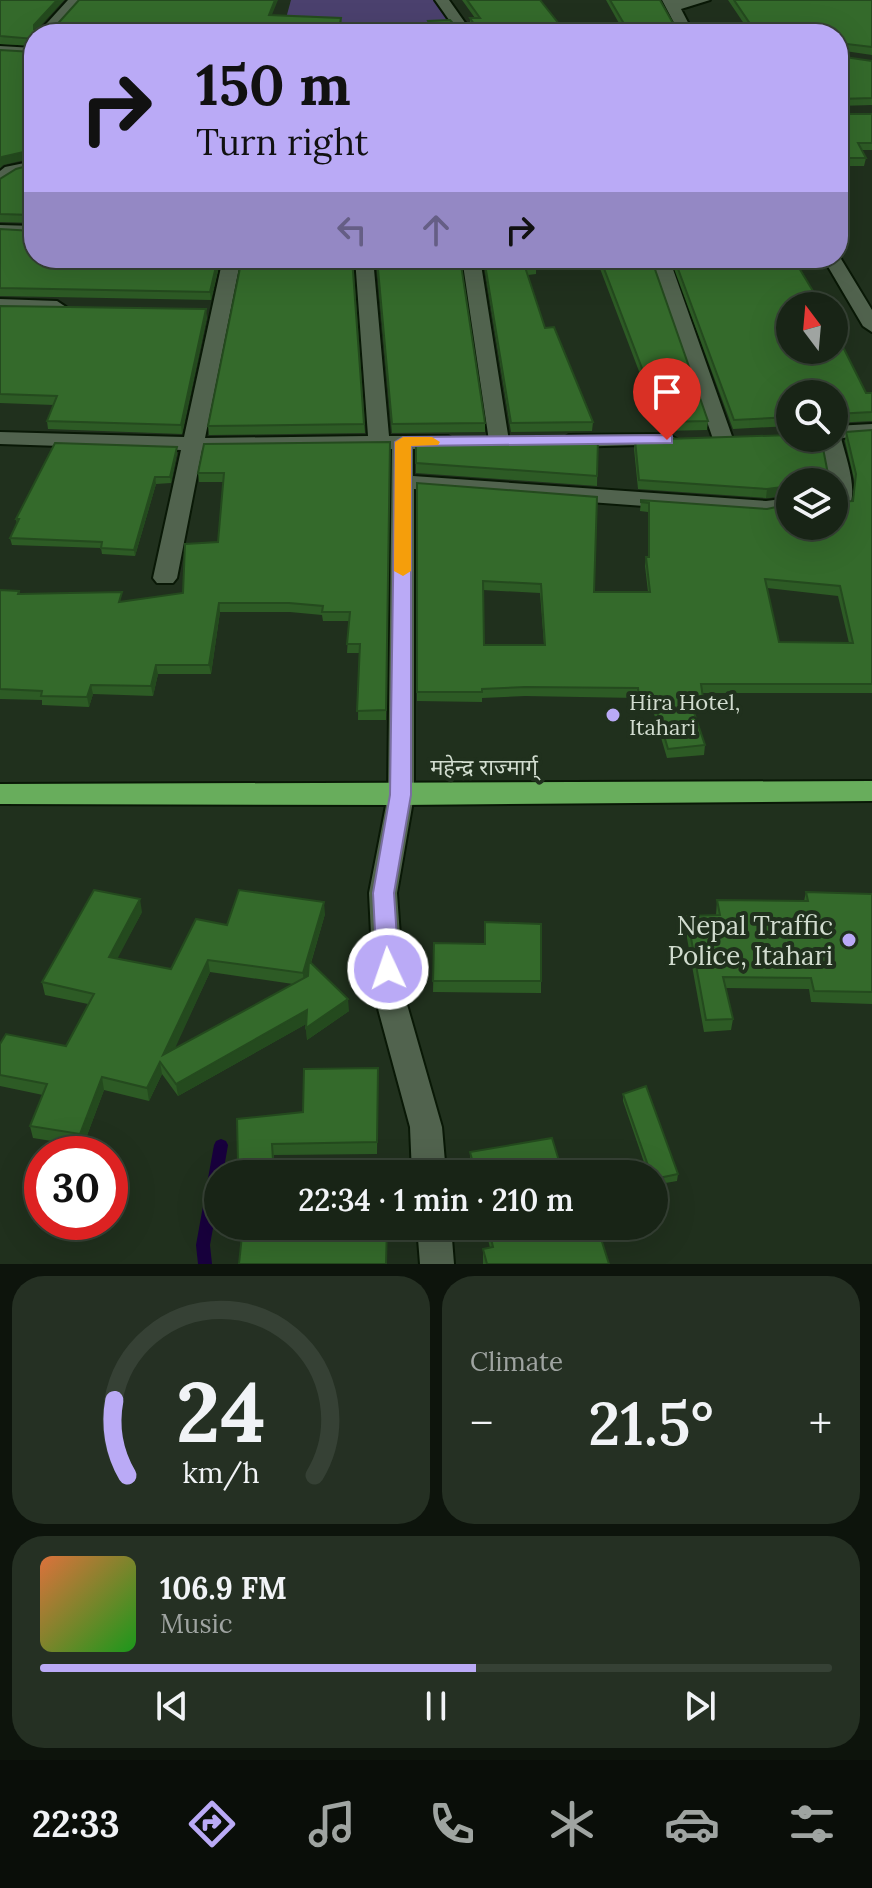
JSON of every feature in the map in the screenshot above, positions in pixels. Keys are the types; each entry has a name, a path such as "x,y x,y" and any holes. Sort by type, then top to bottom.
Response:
{"highway":[{"name":"महेन्द्र राज्मार्ग्","path":"0,794 872,791"}],"street":[{"path":"53,24 75,0"},
{"path":"442,0 459,24"},
{"path":"682,24 670,3 703,0"},
{"path":"0,50 24,50"},
{"path":"0,179 11,170 24,168"},
{"path":"0,230 24,231"},
{"path":"165,578 193,444 212,309 228,268"},
{"path":"365,268 379,442"},
{"path":"0,438 193,444 491,441 472,268"},
{"path":"663,268 708,439"},
{"path":"838,268 872,326"},
{"path":"0,305 76,307"},
{"path":"848,431 872,430"},
{"path":"544,441 750,438"},
{"path":"403,442 401,795 383,893 389,994 426,1127 428,1160"},
{"path":"403,482 776,507"},
{"path":"435,1240 437,1264"}],"shaded area":[{"path":"291,0 436,0 453,23 285,22"}],"building":[{"path":"0,0 57,0 35,24 24,24 24,38 0,36"},
{"path":"79,0 275,0 269,15 341,18 340,24 57,24"},
{"path":"467,0 540,0 559,24 474,24 470,18 480,18"},
{"path":"610,0 660,0 673,24 624,24"},
{"path":"734,0 872,0 872,47 848,44 848,24 750,24"},
{"path":"450,20 454,24 430,24 428,21"},
{"path":"0,50 24,51 24,152 0,159"},
{"path":"848,57 872,61 872,98 848,99"},
{"path":"848,114 872,114 872,143 858,143 866,158 848,158"},
{"path":"24,167 24,215 0,214 0,179"},
{"path":"0,229 24,230 24,268 216,268 210,292 0,288"},
{"path":"240,268 353,268 364,424 208,426"},
{"path":"378,268 462,268 485,423 392,424"},
{"path":"486,268 525,268 545,328 554,327 593,422 511,423"},
{"path":"604,268 654,268 708,421 659,422 662,421"},
{"path":"678,268 799,268 814,292 776,292 776,364 848,364 848,357 866,393 872,393 872,412 848,413 848,380 776,380 776,418 734,420"},
{"path":"0,306 206,309 181,425 47,421 57,396 0,394"},
{"path":"872,430 872,684 701,684 703,698 689,698 705,745 668,749 653,698 639,698 638,688 525,687 482,689 482,692 417,692 417,483 597,497 594,592 650,592 646,557 649,557 649,503 641,500 767,509 776,507 776,540 848,540 848,501 853,501 856,474 848,432","holes":["765,579 840,586 853,643 779,642","483,581 541,584 545,645 484,645"]},
{"path":"776,435 776,452 824,452 827,468 776,468 776,488 767,489 639,480 635,440"},
{"path":"598,439 597,476 416,463 416,441"},
{"path":"390,442 386,710 357,711 360,644 347,644 350,612 322,612 323,606 289,603 219,603 209,665 156,665 151,686 91,685 87,697 41,696 42,691 0,689 0,590 19,591 18,594 122,592 119,602 183,593 185,544 218,542 224,473 198,473 204,444"},
{"path":"55,443 177,447 170,477 155,477 134,550 101,548 102,542 10,538 19,519 16,519"},
{"path":"94,890 140,899 109,957 171,969 196,919 227,925 239,890 324,902 303,973 208,960 163,1055 308,976 309,961 348,999 306,1028 307,1010 176,1084 160,1062 147,1088 102,1077 80,1134 30,1126 47,1084 0,1075 0,1044 6,1034 66,1046 94,994 42,982"},
{"path":"806,892 872,894 872,992 814,991 811,978 723,977 733,1019 706,1020 687,916 720,915 717,900 808,901"},
{"path":"485,922 541,924 541,981 433,981 434,943 485,944"},
{"path":"378,1068 377,1142 272,1144 273,1160 238,1160 237,1119 303,1112 304,1069"},
{"path":"646,1086 678,1174 668,1176 668,1160 646,1160 623,1094"},
{"path":"552,1138 559,1160 472,1160 470,1152"},
{"path":"242,1240 387,1240 386,1264 239,1264"},
{"path":"491,1240 601,1240 609,1264 487,1264 483,1249 493,1247"}],"waterway":[{"path":"205,1264 203,1245 221,1145"}],"slow traffic":[{"path":"403,571 403,442 432,442"}],"place":[{"name":"Hira Hotel, Itahari","path":"613,715"},
{"name":"Nepal Traffic Police, Itahari","path":"849,940"}],"route":[{"path":"388,969 383,893 401,795 403,442 667,440"}]}
